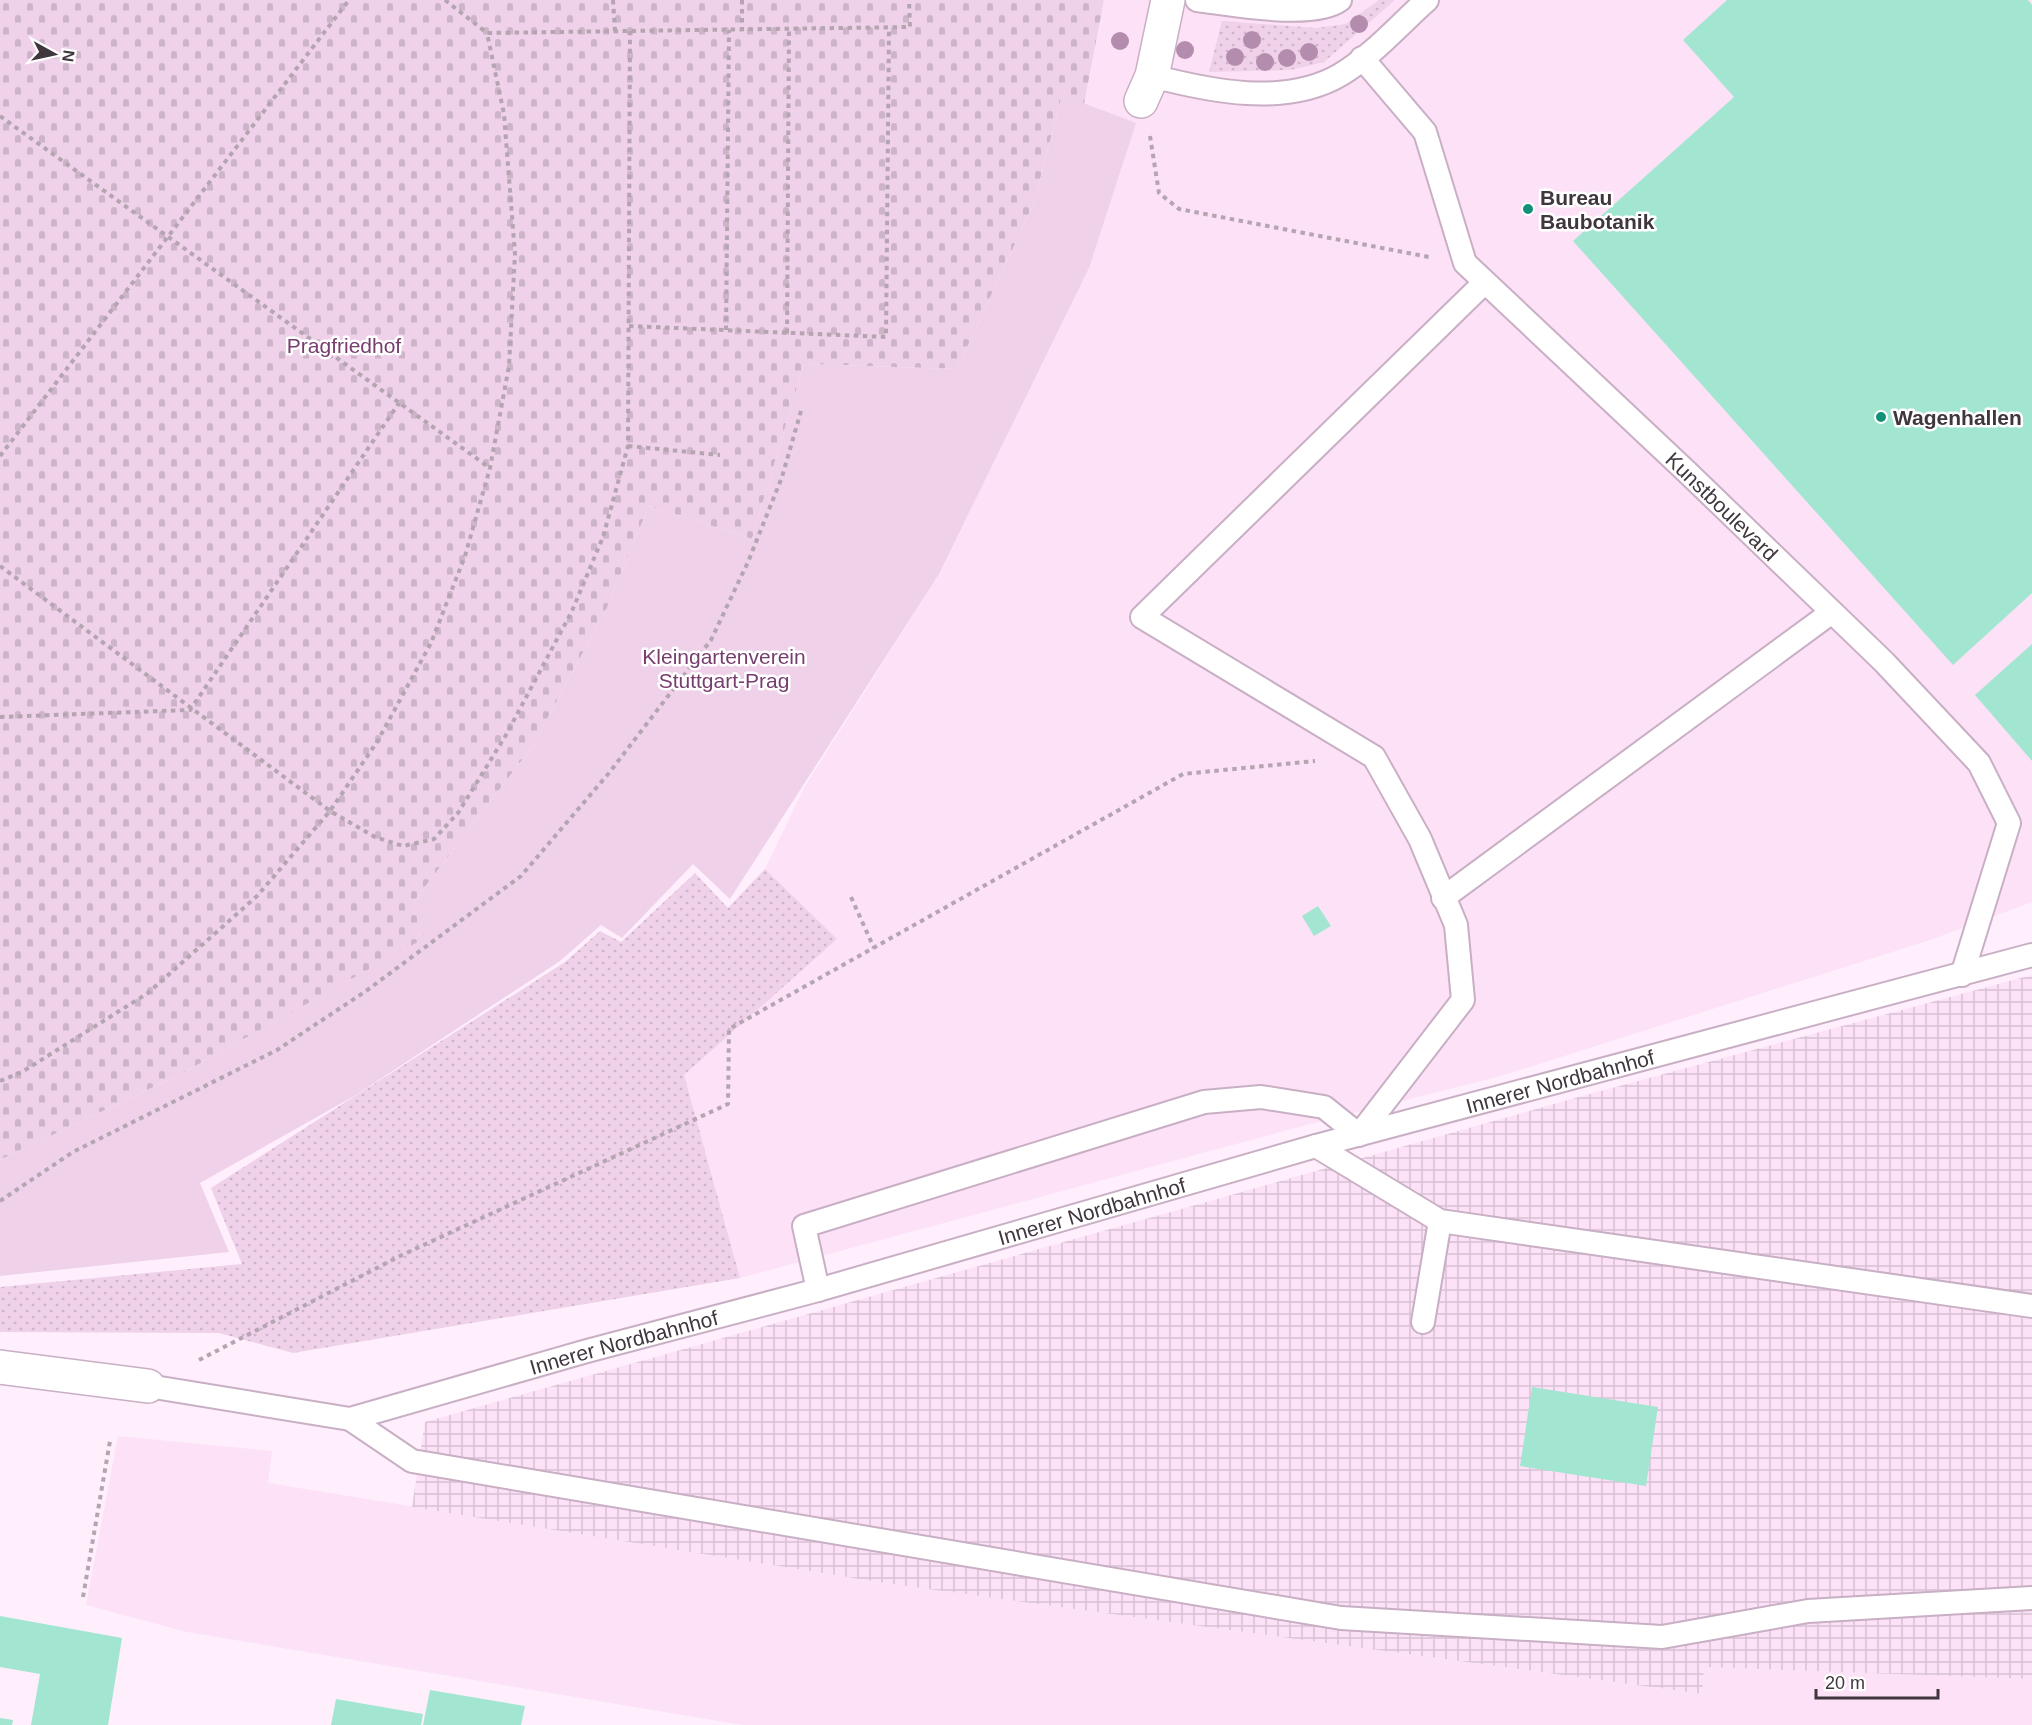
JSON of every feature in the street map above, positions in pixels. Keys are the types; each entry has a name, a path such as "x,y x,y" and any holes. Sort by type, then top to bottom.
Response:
{"street":[{"path":"1147,89 1168,0"},
{"path":"0,1367 148,1386"}],"lane":[{"path":"1197,0 1286,10 1332,7 1340,0"},
{"path":"1147,89 1280,93 1314,87 1341,74 1362,58 1427,0"},
{"name":"Kunstboulevard","path":"1362,58 1425,132 1465,263 1832,612 1979,763 2009,823 1962,975"},
{"path":"818,1290 804,1226 1204,1102 1260,1097 1324,1107 1359,1135 1463,1000 1456,925 1419,839 1374,757 1142,617 1485,282"},
{"path":"1443,897 1832,612"},
{"name":"Innerer Nordbahnhof","path":"148,1386 350,1419 587,1351 818,1290 1316,1146 2032,955"},
{"path":"1316,1146 1440,1221 2032,1306"},
{"path":"1423,1322 1440,1221"},
{"path":"350,1419 412,1461 1341,1618 1662,1637 1808,1611 2032,1598"}],"path":[{"path":"0,456 349,0"},
{"path":"445,0 487,33 910,27 909,0"},
{"path":"613,0 615,31"},
{"path":"742,0 742,29"},
{"path":"629,326 886,338 889,28"},
{"path":"787,333 789,29"},
{"path":"726,330 729,30"},
{"path":"0,566 190,710 330,811 375,837 404,846 434,839 458,813 506,735 572,611 603,537 628,446 630,31"},
{"path":"0,1081 22,1072 148,993 257,896 330,811 377,742 431,643 465,556 490,468 509,366 515,254 504,114 487,33"},
{"path":"1147,89 1147,114 1159,193 1179,209 1465,263"},
{"path":"0,116 490,468"},
{"path":"190,710 399,404"},
{"path":"0,1201 73,1152 277,1050 366,991 521,876 609,773 711,640 748,562 782,477 801,411"},
{"path":"628,446 720,455"},
{"path":"0,717 190,710"},
{"path":"148,1386 402,1255 728,1104 729,1029 1183,774 1374,757"},
{"path":"851,897 874,949"},
{"path":"83,1597 110,1441"}],"shaded area":[{"path":"1104,0 2032,0 2032,902 1930,940 1501,1076 1310,1124 740,1278 684,1075 836,939 765,869 805,786 939,574 1089,268 1101,109 1084,104"},
{"path":"2032,975 2032,1679 1704,1667 1702,1694 884,1583 412,1507 425,1422 1586,1095"},
{"path":"118,1436 272,1451 268,1483 884,1583 1701,1694 1703,1667 2032,1679 2032,1725 743,1725 187,1632 86,1605"}],"green space":[{"name":"Pragfriedhof","path":"0,0 1104,0 1084,104 1062,95 1034,203 957,369 804,364 752,539 649,506 607,608 532,747 412,904 426,938 181,1074 0,1160"},
{"path":"1379,0 1395,0 1324,62 1290,70 1209,72 1222,21 1316,28 1346,24"},
{"name":"Kleingartenverein Stuttgart-Prag","path":"1062,95 1136,123 1089,268 939,574 730,899 693,864 622,938 601,925 560,961 356,1095 200,1183 229,1252 0,1276 0,1160 181,1074 425,938 412,904 532,747 607,608 649,506 752,539 804,364 957,369 1034,203"},
{"path":"765,869 837,939 684,1075 740,1278 293,1353 219,1333 0,1332 0,1287 242,1264 211,1188 565,962 600,931 621,942 695,873 728,908"}],"building":[{"name":"Wagenhallen","path":"1727,0 2028,0 2032,5 2032,593 1953,665 1573,241 1734,97 1683,40"},
{"path":"2032,644 2032,761 1975,695"},
{"path":"1318,906 1331,926 1314,936 1302,916"},
{"path":"1532,1387 1658,1407 1646,1486 1520,1466"},
{"path":"0,1616 122,1638 108,1725 31,1725 40,1674 0,1667"},
{"path":"430,1690 525,1706 521,1725 423,1725"},
{"path":"336,1699 423,1714 421,1725 331,1725"},
{"path":"0,1718 13,1720 12,1725 0,1725"}],"place":[{"name":"Bureau Baubotanik","path":"1528,209"},
{"name":"Wagenhallen","path":"1881,417"}]}
